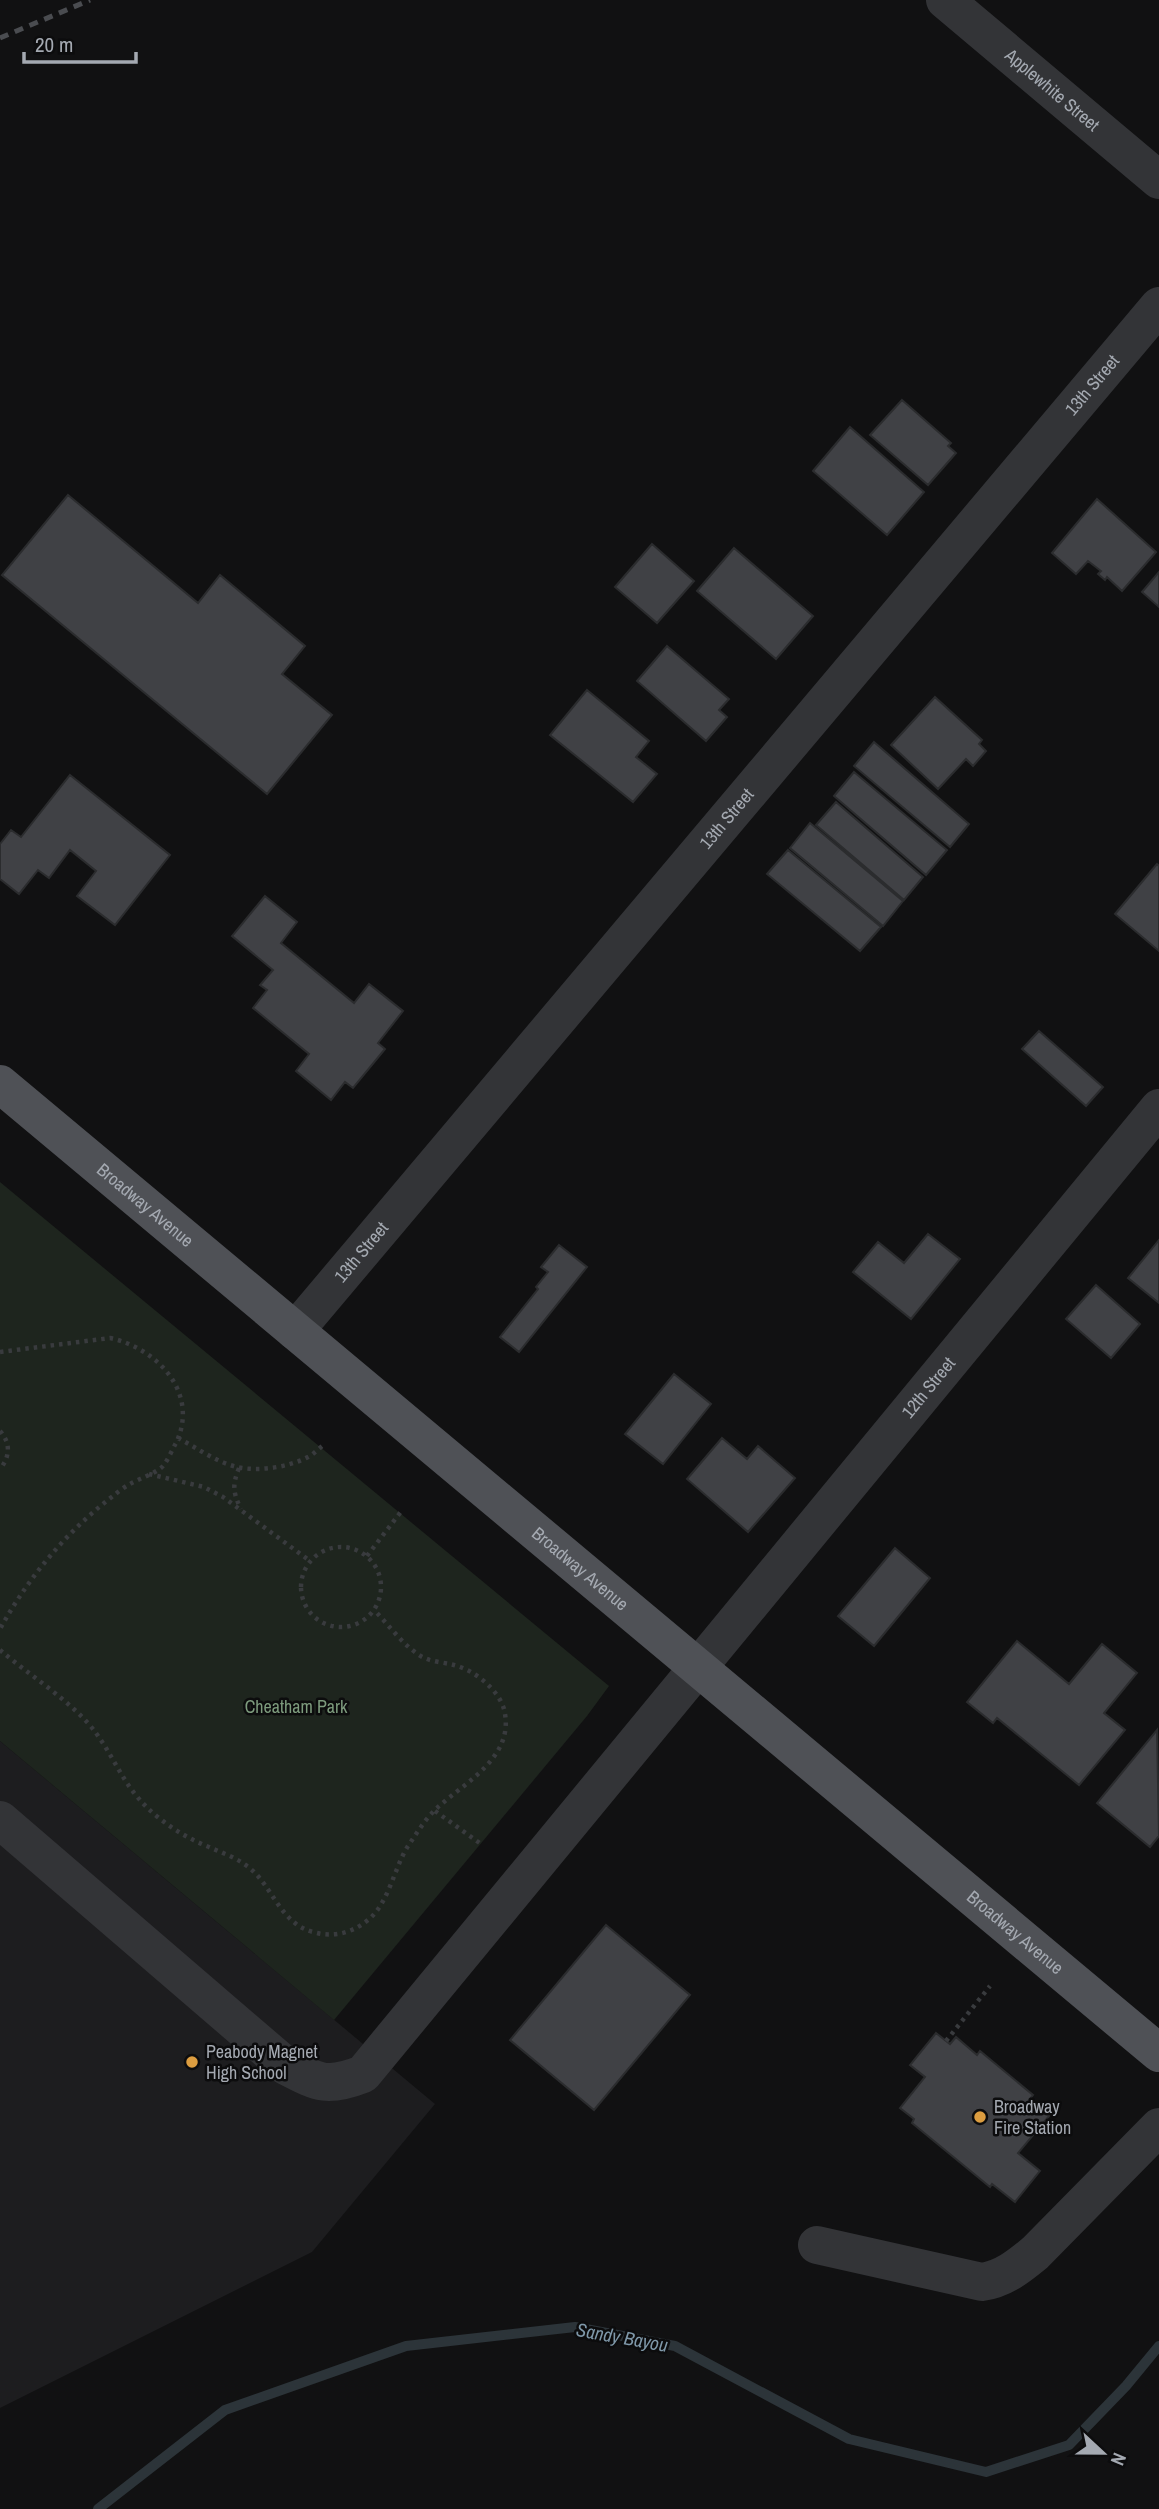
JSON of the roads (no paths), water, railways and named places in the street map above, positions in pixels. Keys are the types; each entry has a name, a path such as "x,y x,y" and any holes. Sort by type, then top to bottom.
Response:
{"main road":[{"name":"Broadway Avenue","path":"0,1084 1159,2053"}],"street":[{"name":"Applewhite Street","path":"945,0 1159,180"},
{"name":"13th Street","path":"295,1331 1159,306"},
{"name":"12th Street","path":"0,1820 286,2066 314,2080 340,2083 362,2074 1159,1108"},
{"path":"817,2245 982,2283 995,2280 1017,2269 1035,2253 1159,2127"}],"waterway":[{"name":"Sandy Bayou","path":"98,2509 225,2410 406,2346 575,2327 675,2346 849,2439 986,2472 1069,2445 1126,2386 1159,2346"}],"railway":[{"path":"0,38 90,0"}],"place":[{"name":"Peabody Magnet High School","path":"192,2062"},
{"name":"Broadway Fire Station","path":"980,2117"}],"park label":[{"name":"Cheatham Park","path":"296,1707"}]}
